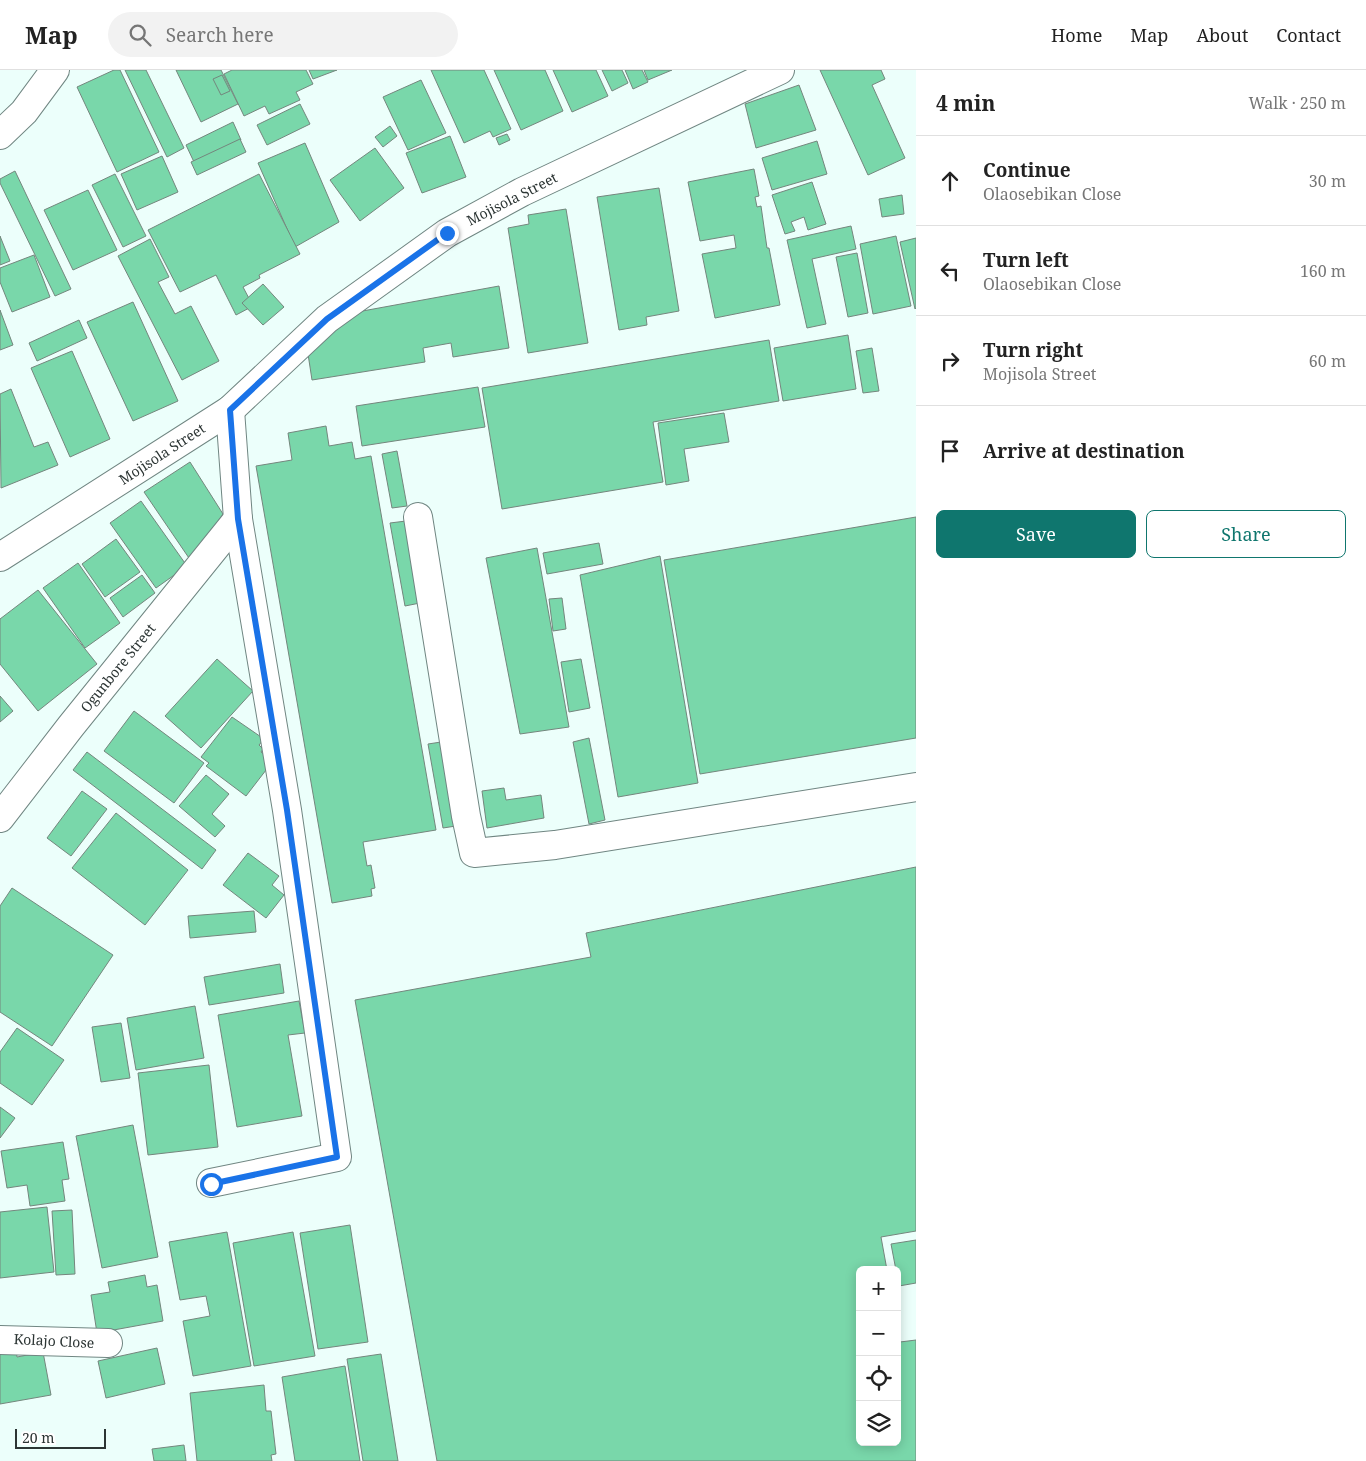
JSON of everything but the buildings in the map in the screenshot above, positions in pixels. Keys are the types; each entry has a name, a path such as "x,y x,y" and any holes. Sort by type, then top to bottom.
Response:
{"street":[{"path":"0,135 24,112 55,70"},
{"name":"Mojisola Street","path":"0,557 230,410 327,319 447,233 730,80 780,70"},
{"path":"211,1184 337,1157 287,810 238,519 230,410"},
{"path":"418,517 464,807 474,854 555,846 916,787"},
{"name":"Ogunbore Street","path":"0,818 71,726 238,519"},
{"name":"Kolajo Close","path":"0,1340 108,1343"}],"route":[{"path":"211,1184 337,1157 287,810 238,519 230,410 327,319 447,233"}]}
